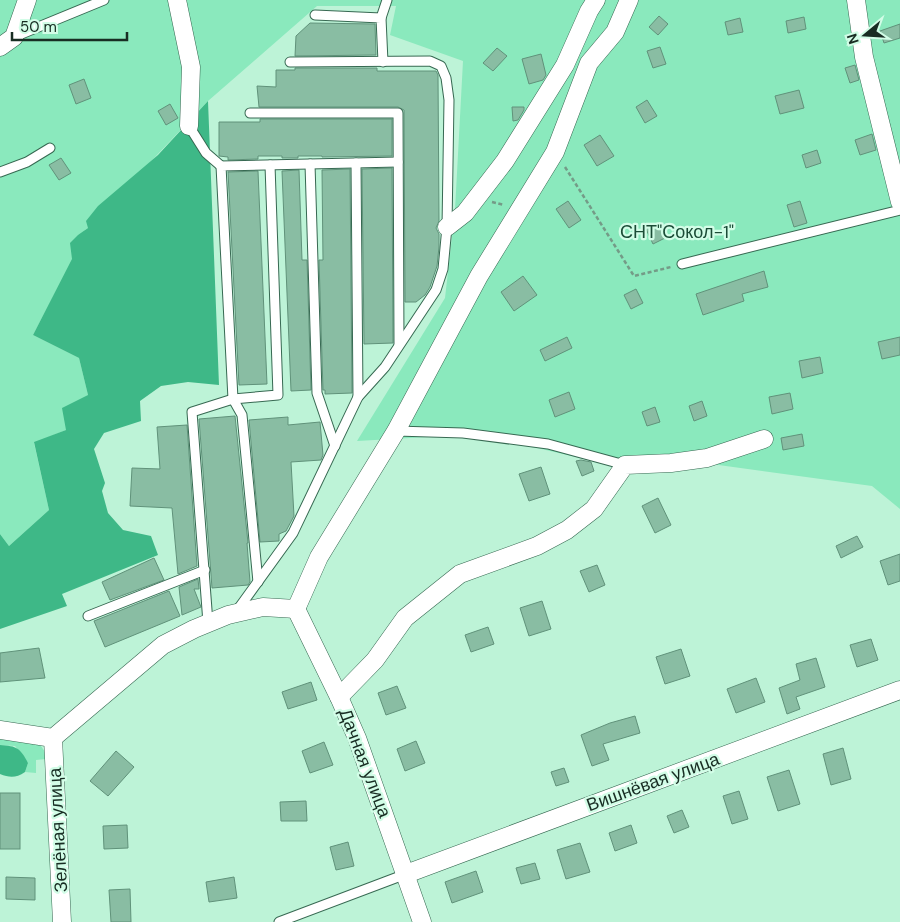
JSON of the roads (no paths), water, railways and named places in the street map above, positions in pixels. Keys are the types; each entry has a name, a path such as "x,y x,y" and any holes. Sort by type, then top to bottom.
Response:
{"street":[{"path":"7,42 27,0"},
{"path":"177,0 191,67 189,126"},
{"path":"447,228 478,198 505,161 565,65 589,11 596,0"},
{"path":"0,730 53,738 163,645 208,623 235,613 263,606 296,610 319,557 396,431 479,276 555,152 590,63 615,32 629,0"},
{"path":"856,0 864,57 900,202"},
{"path":"340,697 376,660 405,618 460,574 537,546 567,530 594,509 625,465 671,463 707,458 764,439"},
{"name":"Дачная улица","path":"296,610 340,697 357,738 422,922"},
{"name":"Вишнёвая улица","path":"406,874 900,690"},
{"name":"Зелёная улица","path":"53,738 62,922"}],"lane":[{"path":"7,42 104,0"},
{"path":"383,62 381,18 387,0"},
{"path":"315,15 381,18"},
{"path":"235,613 293,533 358,397 385,367 436,290 443,269 447,228 449,100 446,78 441,66 430,61 290,62"},
{"path":"250,113 398,113 399,344"},
{"path":"189,126 206,153 221,166 398,162"},
{"path":"0,172 27,162 50,148"},
{"path":"356,163 358,397"},
{"path":"310,164 317,393 335,446"},
{"path":"208,623 192,412 233,399 278,395 270,165"},
{"path":"221,166 233,399 242,415 258,582"},
{"path":"682,264 900,210"},
{"path":"396,431 463,432 548,444 625,465"},
{"path":"88,616 204,570"},
{"path":"279,922 406,874"}],"park label":[{"name":"СНТ\"Сокол-1\"","path":"677,232"}]}
